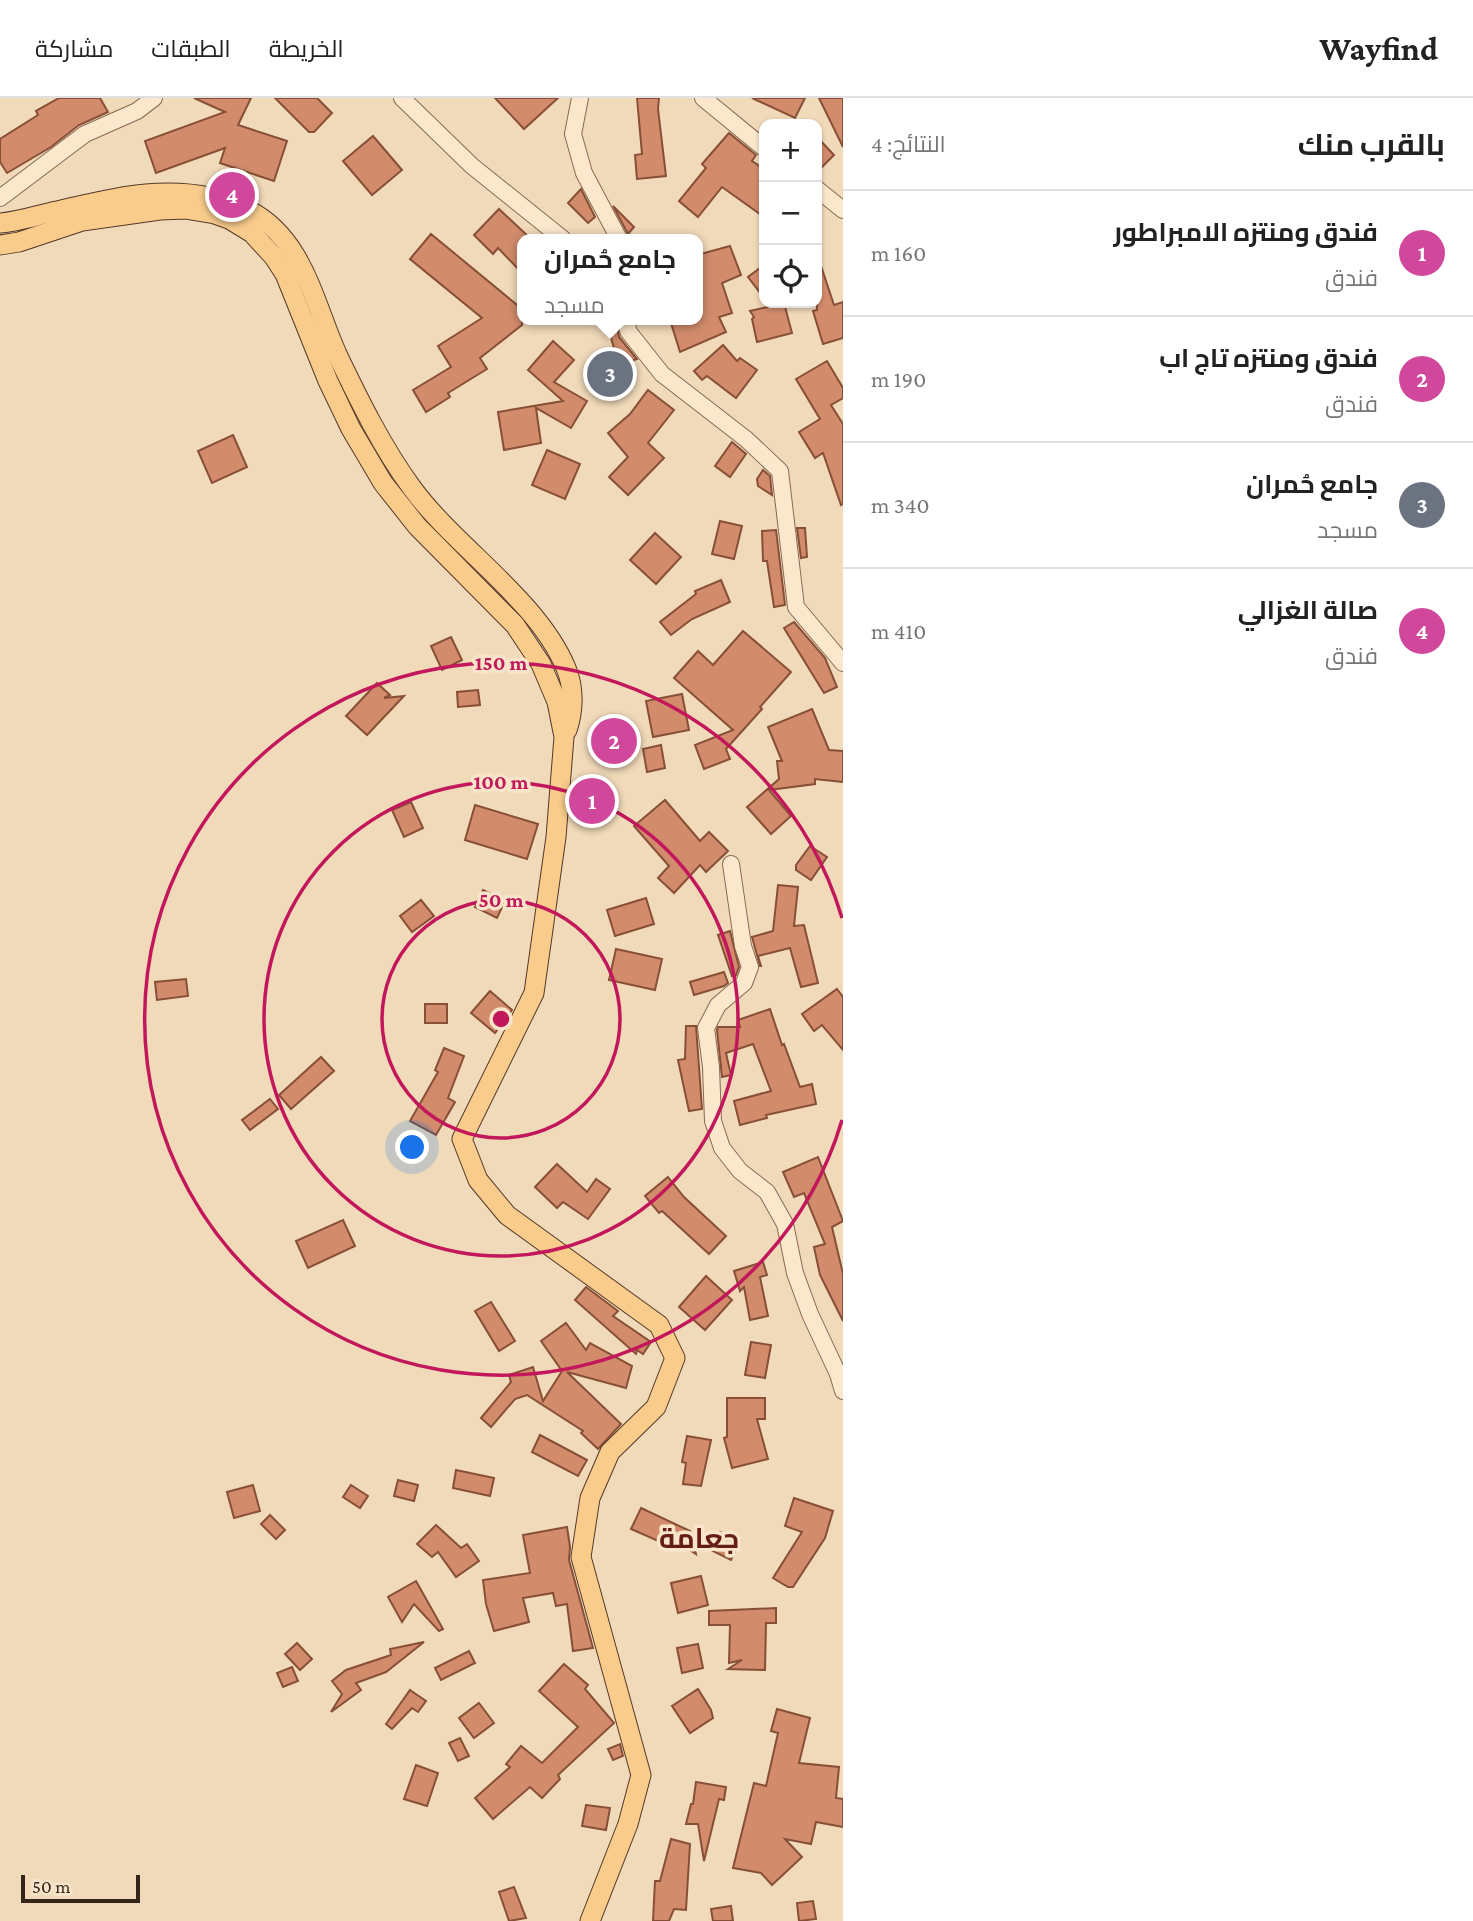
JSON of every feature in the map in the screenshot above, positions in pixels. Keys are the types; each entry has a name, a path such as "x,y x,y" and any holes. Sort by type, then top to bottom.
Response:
{"main road":[{"path":"0,223 154,192 210,197 248,211 268,222 297,256 347,373 387,451 414,491 527,610 561,657 572,691 571,715 564,737 556,837 534,993 462,1139 478,1180 507,1216 659,1325 675,1358 656,1408 610,1452 590,1498 582,1557 641,1776 628,1824 590,1921"},
{"path":"0,245 19,242 82,221 135,212 200,210 229,219 262,242 285,274 328,381 351,429 393,498 429,540 500,608 529,644 541,664 557,702 564,737"},
{"path":"328,381 347,373"}],"street":[{"path":"0,198 85,134 137,111 154,98"},
{"path":"402,98 472,166 557,234"},
{"path":"580,98 573,134 584,173 616,234"},
{"path":"702,98 759,144"},
{"path":"822,193 843,210"},
{"path":"627,325 628,331 662,374 746,439 780,471 796,607 843,663"},
{"path":"731,864 743,946 750,967 744,983 718,1005 706,1028 713,1121 722,1148 740,1171 767,1192 785,1224 795,1273 843,1391"}],"building":[{"path":"59,98 100,98 108,112 79,125 51,147 7,173 0,162 0,139 38,115 36,111"},
{"path":"194,98 251,98 238,125 287,141 274,181 220,163 225,148 156,173 145,141 225,112"},
{"path":"275,98 317,98 332,113 314,132 309,132"},
{"path":"495,98 558,98 524,129"},
{"path":"637,98 659,98 666,176 637,179 635,155 642,154"},
{"path":"752,98 805,98 795,118"},
{"path":"819,98 843,98 843,147"},
{"path":"729,133 756,155 752,161 759,166 759,213 722,187 698,217 679,201 706,168 702,164"},
{"path":"373,136 402,170 372,195 343,161"},
{"path":"822,142 834,155 822,167"},
{"path":"581,189 595,217 588,223 568,203"},
{"path":"613,206 634,227 628,234"},
{"path":"499,209 526,234 517,234 517,268 498,248 493,254 474,235"},
{"path":"431,234 517,305 517,325 522,325 480,358 487,369 448,393 450,397 426,412 413,390 451,367 438,346 482,318 410,259"},
{"path":"730,246 741,275 722,283 732,313 719,317 726,332 680,352 672,325 703,325 703,253"},
{"path":"759,269 759,291 748,277"},
{"path":"822,269 834,305 843,302 843,338 823,344 813,311 822,308"},
{"path":"785,308 792,333 757,342 752,319 754,317 750,311"},
{"path":"617,325 619,337 637,359 619,365 608,328"},
{"path":"553,341 574,360 554,382 587,401 571,428 536,408 541,443 504,450 498,412 563,401 528,370"},
{"path":"723,345 737,361 740,358 757,370 736,398 707,376 702,380 694,371"},
{"path":"827,361 843,388 843,398 831,405 843,424 841,505 823,453 815,458 799,432 820,419 796,379"},
{"path":"648,390 674,410 648,443 664,458 628,495 609,477 628,457 608,433 630,414"},
{"path":"233,435 247,467 212,483 198,451"},
{"path":"732,442 746,454 730,477 715,466"},
{"path":"547,450 580,464 565,499 532,485"},
{"path":"763,470 770,476 772,495 758,486 757,479"},
{"path":"720,521 742,526 734,559 712,554"},
{"path":"797,528 805,528 807,557 801,558"},
{"path":"776,530 785,605 774,607 767,561 763,561 762,531"},
{"path":"655,533 681,557 656,584 630,560"},
{"path":"721,580 730,602 692,619 671,635 660,622 696,594 695,591"},
{"path":"794,622 825,658 837,687 824,693 784,628"},
{"path":"743,631 791,672 726,749 730,759 704,769 695,745 733,730 674,678 698,651 713,665"},
{"path":"451,637 462,660 442,670 431,646"},
{"path":"377,683 390,695 384,698 404,696 367,735 346,716"},
{"path":"478,690 480,705 458,707 457,692"},
{"path":"682,694 689,730 653,737 646,701"},
{"path":"812,709 829,750 843,751 843,782 815,779 815,784 769,790 791,816 771,834 747,807 779,779 777,761 782,761 768,727"},
{"path":"661,745 665,768 647,772 643,749"},
{"path":"665,800 700,841 709,832 728,851 706,872 700,865 674,893 658,878 669,866 634,826"},
{"path":"411,802 423,828 404,837 392,810"},
{"path":"475,805 538,824 527,859 465,840"},
{"path":"810,846 827,857 811,880 796,870 796,865"},
{"path":"778,885 798,887 794,926 804,925 818,983 801,987 790,948 758,956 760,966 752,937 773,931"},
{"path":"483,890 505,901 497,918 475,907"},
{"path":"646,898 654,924 615,936 607,910"},
{"path":"421,900 434,916 412,932 400,916"},
{"path":"730,931 739,967 736,975 732,976 718,935"},
{"path":"616,949 662,959 655,990 609,980"},
{"path":"724,972 728,983 694,995 690,982"},
{"path":"186,979 188,996 157,1000 155,982"},
{"path":"837,989 843,997 843,1050 822,1025 814,1031 802,1014"},
{"path":"490,991 512,1010 495,1033 471,1013"},
{"path":"425,1004 447,1004 447,1023 425,1023"},
{"path":"770,1009 800,1087 812,1084 816,1104 766,1115 767,1118 740,1125 734,1101 771,1091 753,1044 726,1053 731,1075 722,1077 717,1030 718,1027 740,1027 738,1020"},
{"path":"686,1026 696,1026 702,1109 689,1111 678,1060 685,1059"},
{"path":"444,1048 464,1056 448,1098 455,1102 436,1135 410,1121 438,1072 435,1070"},
{"path":"321,1057 334,1071 291,1109 279,1095"},
{"path":"270,1099 278,1109 250,1130 242,1120"},
{"path":"818,1157 843,1221 832,1227 843,1274 843,1321 820,1275 814,1247 825,1244 804,1193 794,1197 783,1172"},
{"path":"557,1164 587,1192 596,1179 610,1189 588,1219 563,1202 557,1208 535,1187"},
{"path":"668,1177 684,1197 726,1236 709,1254 662,1211 659,1213 645,1196"},
{"path":"343,1220 355,1246 308,1268 296,1241"},
{"path":"763,1262 767,1275 760,1277 768,1316 750,1320 744,1287 740,1291 734,1271"},
{"path":"706,1276 732,1300 705,1330 679,1307"},
{"path":"586,1287 618,1311 613,1316 651,1342 643,1354 637,1350 636,1354 575,1300"},
{"path":"491,1302 515,1341 499,1351 475,1311"},
{"path":"566,1323 586,1350 590,1343 632,1366 626,1388 567,1372 621,1424 598,1449 581,1433 583,1431 527,1395 515,1399 491,1427 481,1418 511,1382 509,1375 533,1367 543,1401 562,1371 541,1341"},
{"path":"751,1342 771,1345 765,1378 745,1375"},
{"path":"727,1398 765,1398 765,1419 757,1419 768,1459 732,1468 724,1438 727,1437"},
{"path":"540,1435 587,1460 578,1476 532,1452"},
{"path":"687,1436 711,1440 701,1486 683,1484 686,1463 682,1462"},
{"path":"456,1470 494,1478 490,1496 453,1488"},
{"path":"398,1480 418,1485 414,1501 394,1496"},
{"path":"253,1485 260,1511 234,1518 227,1492"},
{"path":"351,1485 368,1496 360,1508 343,1497"},
{"path":"794,1498 833,1511 825,1538 793,1587 788,1587 773,1578 802,1532 785,1526"},
{"path":"641,1508 690,1531 696,1554 677,1542 674,1548 631,1529"},
{"path":"270,1515 285,1530 276,1539 261,1524"},
{"path":"436,1525 461,1548 467,1544 479,1561 456,1577 438,1552 432,1557 417,1544"},
{"path":"567,1527 569,1560 593,1648 573,1651 567,1604 556,1606 553,1593 523,1598 529,1622 494,1631 486,1604 483,1580 530,1573 523,1535"},
{"path":"720,1532 740,1541 731,1560 711,1550"},
{"path":"701,1576 708,1605 678,1613 671,1583"},
{"path":"416,1581 443,1629 439,1631 414,1604 402,1622 388,1597"},
{"path":"776,1608 776,1623 766,1623 765,1670 728,1669 742,1660 729,1663 730,1625 709,1625 709,1611"},
{"path":"424,1642 386,1672 356,1683 361,1690 331,1712 342,1694 332,1681 346,1670 391,1655 390,1649"},
{"path":"297,1643 312,1659 300,1670 285,1654"},
{"path":"698,1644 703,1668 682,1673 677,1648"},
{"path":"469,1651 475,1663 441,1680 435,1668"},
{"path":"564,1664 588,1685 585,1689 614,1723 558,1775 560,1779 542,1798 530,1787 493,1819 475,1798 510,1767 506,1764 521,1746 542,1763 578,1727 539,1691"},
{"path":"292,1667 298,1681 283,1687 277,1673"},
{"path":"698,1689 713,1718 690,1733 672,1706"},
{"path":"410,1690 426,1701 418,1712 412,1708 392,1729 386,1724"},
{"path":"479,1703 494,1723 474,1738 459,1718"},
{"path":"777,1709 810,1718 799,1763 839,1767 836,1798 843,1799 843,1827 816,1822 811,1844 785,1839 802,1857 772,1885 761,1873 733,1868 754,1783 766,1786 778,1733 771,1731"},
{"path":"460,1738 469,1756 458,1761 449,1743"},
{"path":"620,1744 623,1756 613,1760 608,1749"},
{"path":"416,1765 438,1773 427,1806 404,1799"},
{"path":"696,1782 726,1787 724,1800 719,1799 704,1861 698,1824 686,1824 693,1804"},
{"path":"586,1805 610,1808 606,1830 582,1826"},
{"path":"671,1839 690,1844 686,1910 674,1909 669,1921 653,1921 655,1881 660,1881"},
{"path":"514,1887 526,1918 509,1921 499,1892"},
{"path":"813,1901 816,1919 799,1921 797,1903"},
{"path":"731,1906 733,1921 713,1921 711,1909"}],"place":[{"name":"صالة الغزالي","path":"232,195"},
{"name":"جامع حُمران","path":"610,374"},
{"name":"فندق ومنتزه تاج اب","path":"614,741"},
{"name":"فندق ومنتزه الامبراطور","path":"592,801"}],"district":[{"name":"جعامة","path":"699,1538"}]}
